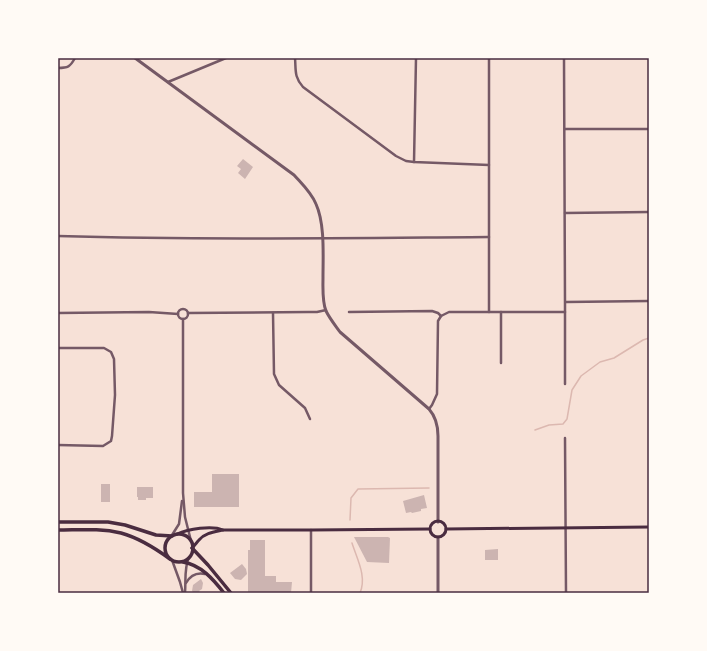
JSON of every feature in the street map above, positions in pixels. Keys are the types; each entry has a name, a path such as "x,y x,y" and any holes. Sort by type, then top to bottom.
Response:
{"main road":[{"path":"58,522 108,522 125,525 156,535 172,536"},
{"path":"438,522 443,523 446,527 445,534 438,538 434,536 430,529 434,523 438,522"},
{"path":"446,529 649,527"},
{"path":"171,559 166,554 165,547 167,541 172,536 188,530 220,528 223,530"},
{"path":"192,548 204,536 223,530 430,529"},
{"path":"58,530 102,530 122,533 147,544 177,562 187,562 197,566 208,575 224,593"},
{"path":"177,534 182,534 191,541 192,552 189,557 181,562"},
{"path":"192,548 206,562 231,593"}],"street":[{"path":"58,68 68,67 75,58"},
{"path":"135,58 294,175 308,190 316,204 320,216 323,238 323,286 326,310 331,321 340,332 429,408 433,414 438,428 438,522"},
{"path":"167,82 226,58"},
{"path":"296,58 296,74 298,82 303,87 396,156 406,161 414,162 489,164"},
{"path":"414,162 416,58"},
{"path":"489,58 489,312"},
{"path":"564,58 564,384"},
{"path":"565,129 649,129"},
{"path":"565,213 649,212"},
{"path":"58,236 122,238 489,237"},
{"path":"565,302 649,301"},
{"path":"178,314 179,311 183,309 188,313 317,312 326,310"},
{"path":"349,312 432,311 441,316"},
{"path":"58,313 149,312 178,314 180,318 183,319"},
{"path":"274,312 274,374 279,385 305,408 310,419"},
{"path":"429,408 437,394 438,322 441,316 449,312 565,312"},
{"path":"501,312 502,363"},
{"path":"188,313 183,319 183,493 185,517 191,541"},
{"path":"58,348 104,348 111,352 114,359 115,394 111,441 103,446 58,445"},
{"path":"565,438 566,593"},
{"path":"172,536 180,520 183,493"},
{"path":"311,530 311,593"},
{"path":"438,538 438,593"},
{"path":"186,584 185,569 189,557"},
{"path":"171,559 184,593"},
{"path":"184,593 189,578 201,573 208,575"}],"building":[{"path":"243,159 253,167 245,179 238,173 241,169 237,166"},
{"path":"212,474 239,474 239,507 194,507 194,492 212,492"},
{"path":"101,484 110,484 110,502 101,502"},
{"path":"137,487 153,487 153,498 138,500"},
{"path":"424,495 427,508 421,509 421,511 406,513 403,501"},
{"path":"354,537 390,538 389,563 367,562"},
{"path":"250,540 265,540 265,576 276,576 276,582 292,582 291,593 248,593 248,550 250,550"},
{"path":"498,549 498,560 485,560 485,550"},
{"path":"242,564 246,569 247,574 241,580 235,579 230,573"},
{"path":"201,579 203,583 202,589 199,591 200,593 194,593 192,591 193,585"}],"waterway":[{"path":"535,430 549,425 563,424 567,419 572,390 581,376 600,362 614,358 643,340 649,338"},
{"path":"350,520 351,498 358,489 429,488"},
{"path":"352,543 362,574 362,587 360,593"}]}
